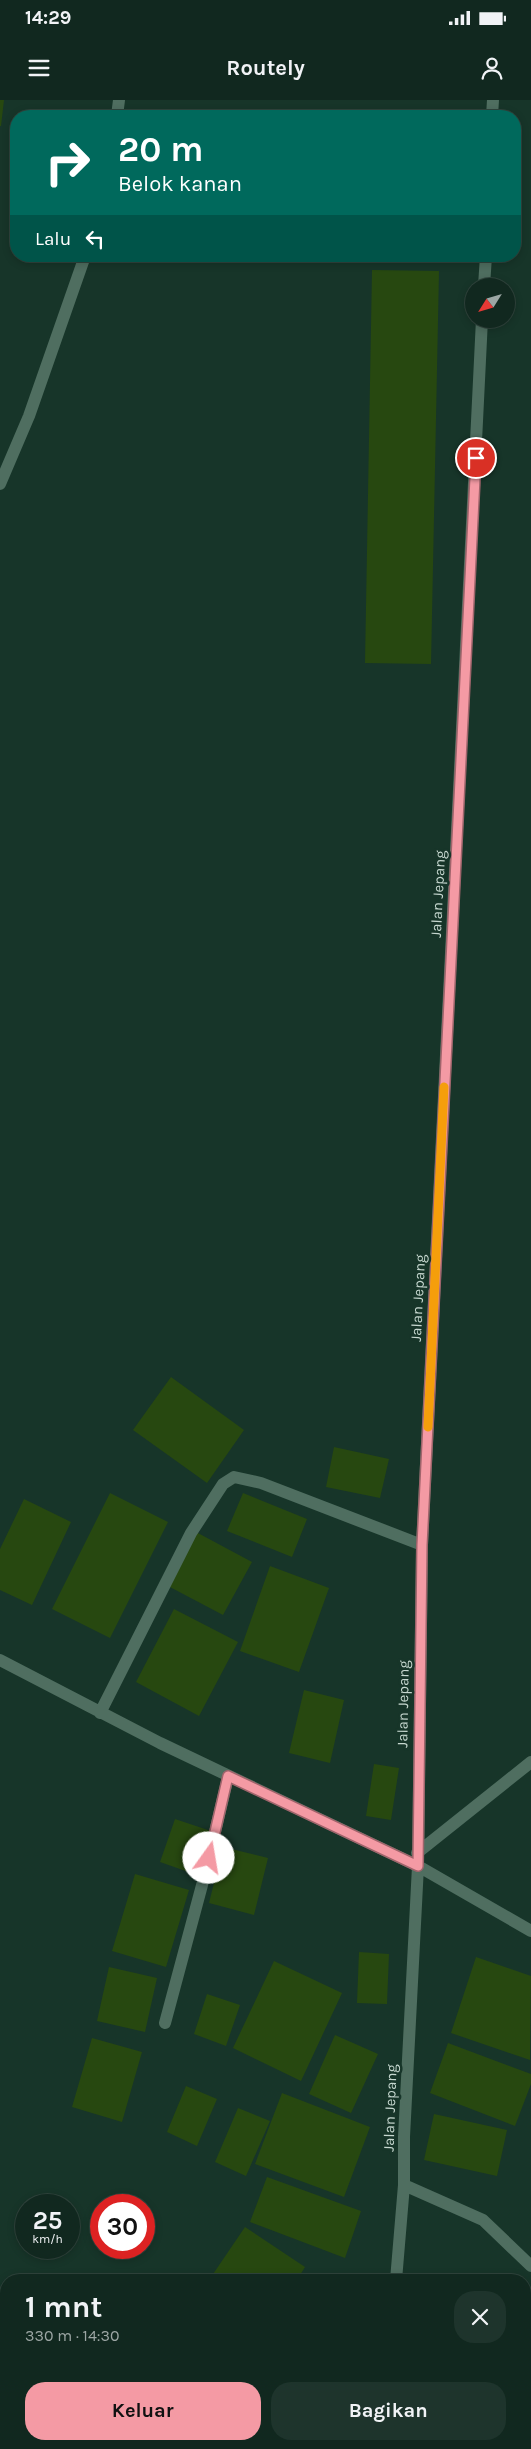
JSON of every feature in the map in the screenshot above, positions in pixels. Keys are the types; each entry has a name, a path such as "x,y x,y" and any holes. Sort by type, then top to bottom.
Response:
{"street":[{"path":"0,484 29,416 83,262"},
{"path":"485,278 486,262"},
{"name":"Jalan Jepang","path":"397,2274 404,2185 404,2137 418,1860 422,1545 482,328"},
{"path":"100,1713 191,1533 223,1484 234,1477 261,1483 422,1545"},
{"path":"0,1660 100,1713 228,1776 418,1860 531,1932"},
{"path":"418,1860 531,1762"},
{"path":"165,2023 205,1874 228,1776"},
{"path":"404,2185 483,2220 531,2266"}],"building":[{"path":"0,100 4,100 1,126 0,126"},
{"path":"372,270 439,271 431,664 365,663"},
{"path":"171,1377 244,1430 207,1483 133,1430"},
{"path":"334,1447 389,1459 380,1498 326,1487"},
{"path":"110,1493 168,1522 110,1638 52,1609"},
{"path":"243,1493 307,1519 292,1557 227,1531"},
{"path":"24,1499 71,1522 32,1605 0,1590 0,1549"},
{"path":"196,1532 252,1562 223,1615 168,1586"},
{"path":"270,1566 329,1588 299,1672 240,1651"},
{"path":"174,1609 238,1642 199,1716 136,1682"},
{"path":"304,1690 344,1700 330,1763 289,1753"},
{"path":"374,1764 399,1768 391,1820 366,1816"},
{"path":"175,1819 211,1831 197,1875 160,1862"},
{"path":"223,1847 268,1858 254,1915 209,1903"},
{"path":"135,1874 189,1890 166,1967 112,1951"},
{"path":"359,1952 389,1954 387,2004 357,2003"},
{"path":"476,1957 531,1976 530,2060 451,2033"},
{"path":"274,1961 342,1993 301,2081 233,2048"},
{"path":"109,1967 157,1978 145,2032 97,2021"},
{"path":"207,1994 240,2005 226,2046 194,2034"},
{"path":"335,2035 378,2054 351,2113 309,2094"},
{"path":"92,2038 142,2052 122,2122 72,2107"},
{"path":"448,2043 531,2074 531,2084 515,2126 430,2093"},
{"path":"186,2086 217,2099 197,2146 167,2132"},
{"path":"282,2093 370,2127 344,2197 255,2164"},
{"path":"238,2108 270,2121 246,2176 215,2162"},
{"path":"434,2114 507,2130 497,2176 424,2160"},
{"path":"267,2177 361,2211 345,2258 250,2222"},
{"path":"245,2227 305,2267 301,2274 213,2274"}],"slow traffic":[{"path":"428,1427 444,1087"}],"route":[{"path":"209,1858 228,1776 418,1866 422,1545 476,458"}]}
